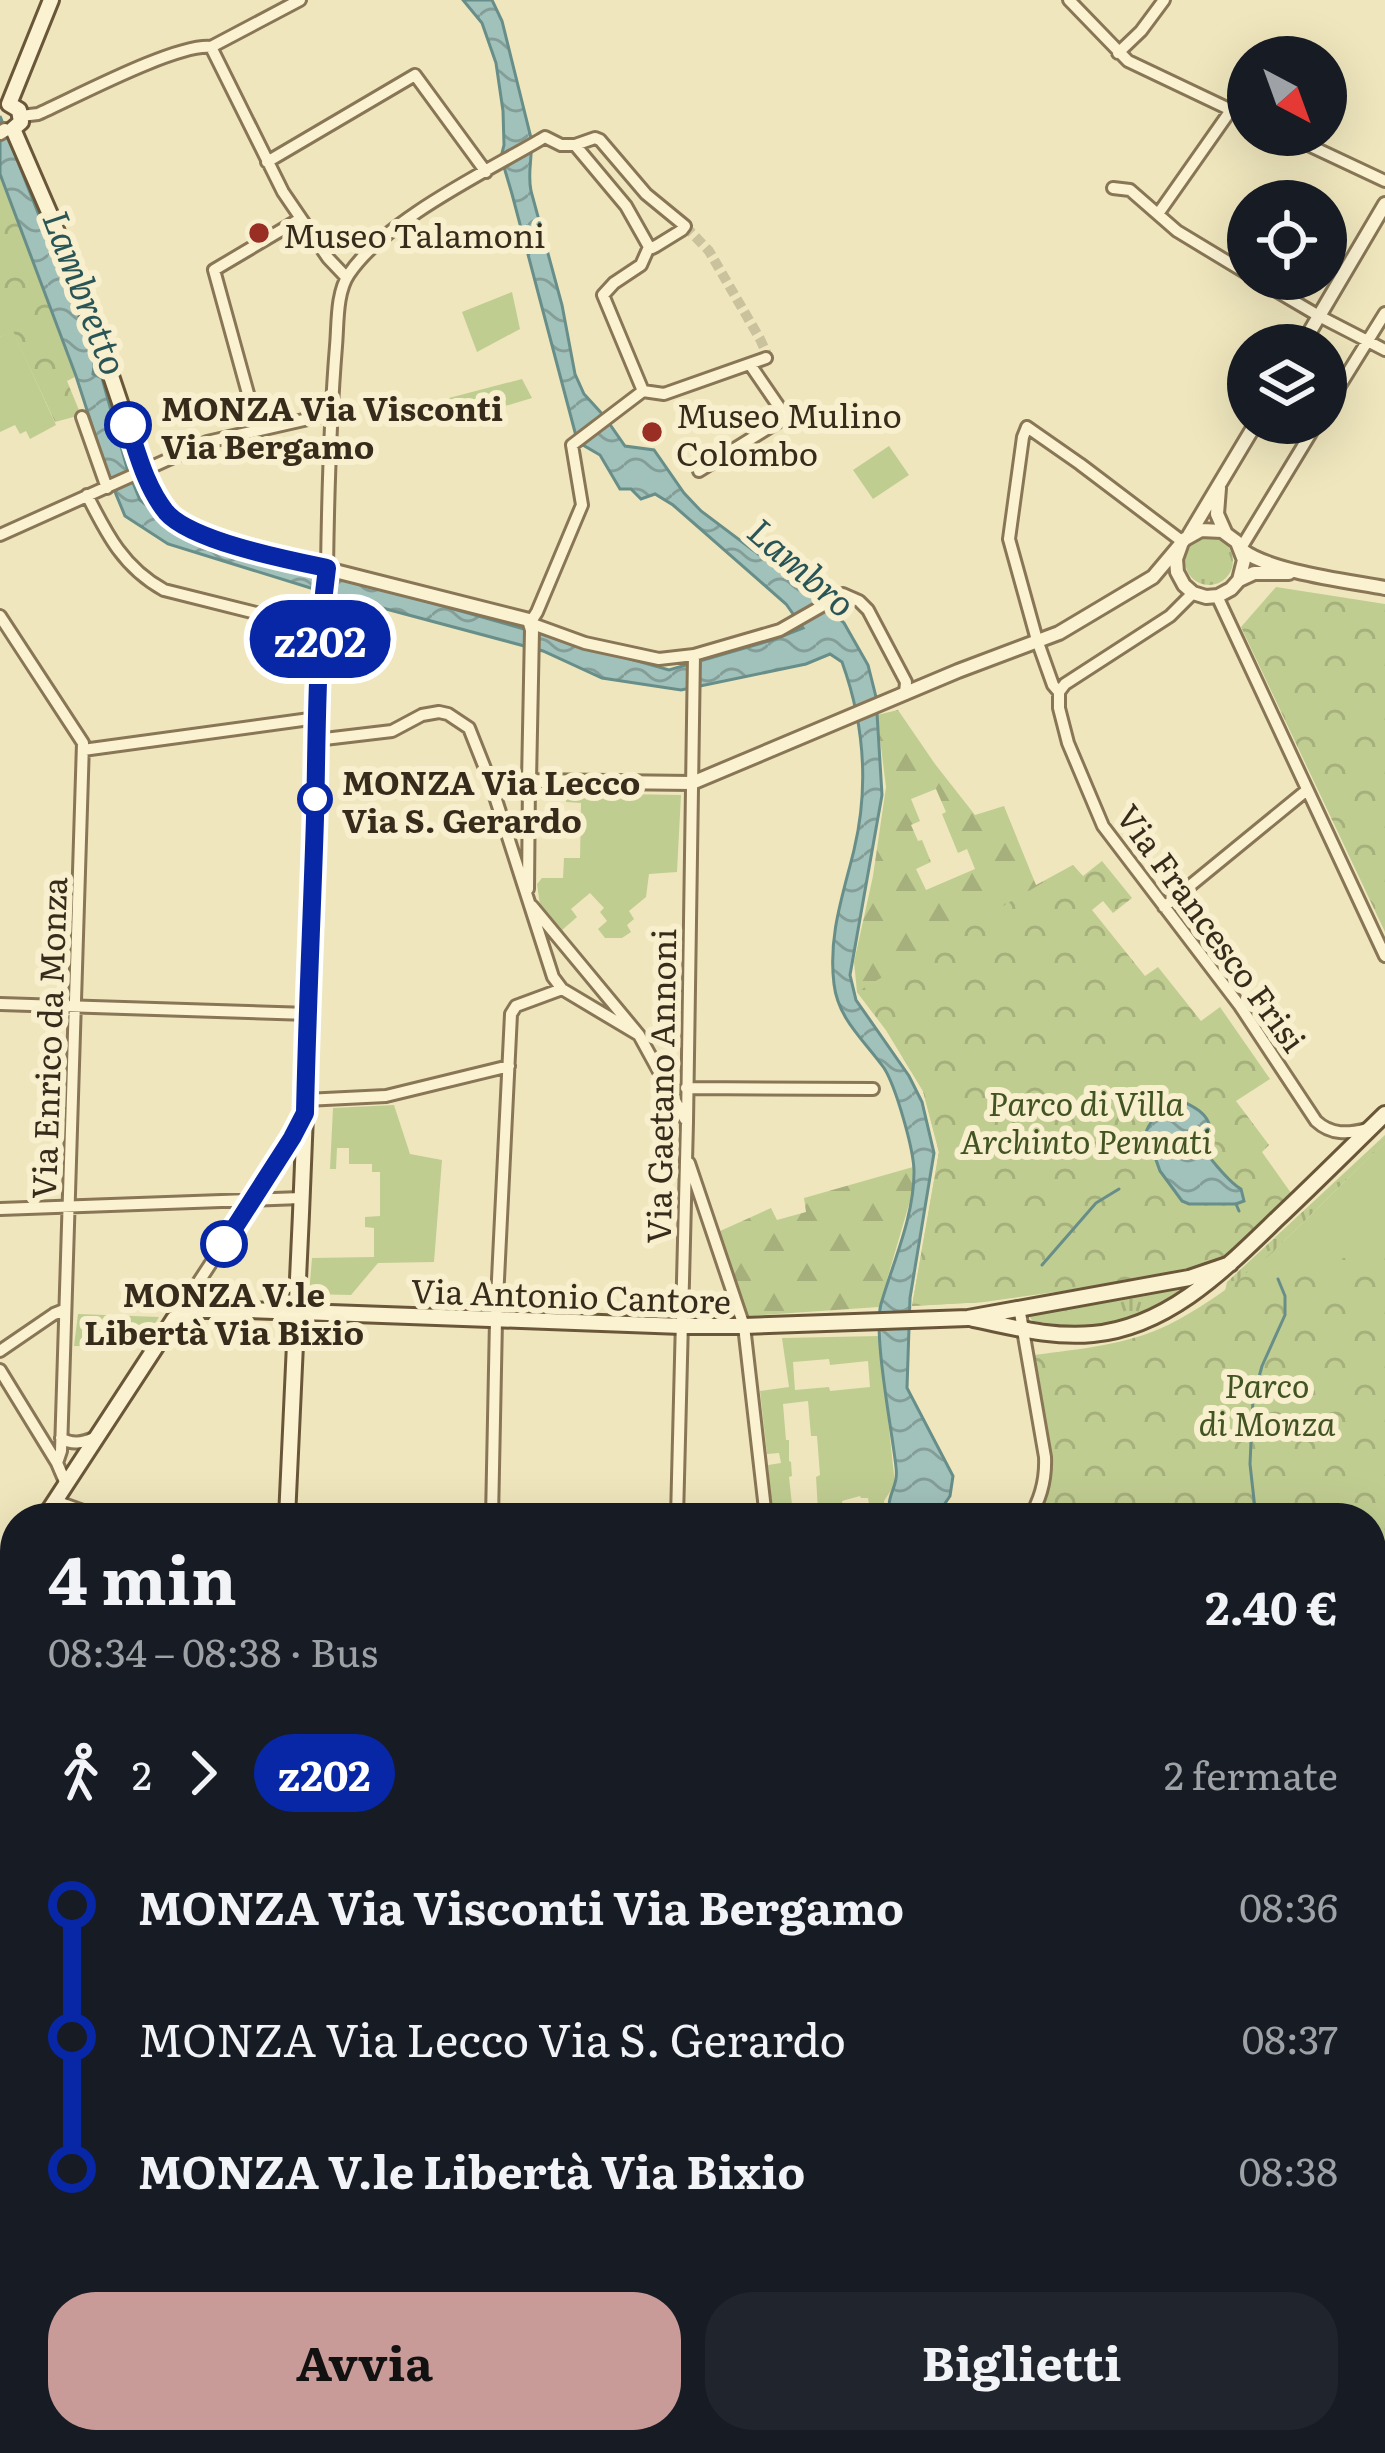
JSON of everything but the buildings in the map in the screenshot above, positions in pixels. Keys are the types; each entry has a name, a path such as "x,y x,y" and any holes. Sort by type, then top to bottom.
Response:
{"main road":[{"path":"51,0 4,106 19,110 8,127 89,316 137,474 185,527 327,571 316,718 305,1106 287,1173 301,1198 288,1503"},
{"path":"968,1318 1054,1335 1096,1334 1135,1325 1208,1283 1385,1114"},
{"path":"968,1318 1189,1278 1230,1264"},
{"name":"Via Antonio Cantore","path":"174,1319 200,1309 682,1326 968,1318"},
{"path":"55,1501 174,1319"}],"street":[{"path":"8,127 143,66 197,45 211,47 273,6 300,0"},
{"path":"1069,0 1133,64 1227,108"},
{"path":"1118,53 1162,3"},
{"path":"211,47 300,219 346,277"},
{"path":"267,162 415,75 486,172"},
{"path":"1158,214 1227,116"},
{"path":"650,247 685,226 646,194 595,138 575,146 540,140 410,218 374,247 346,277 339,308 330,414 327,571 526,618 531,626 659,659 694,658 757,638 800,621 843,594 859,601 880,631 906,682 905,694"},
{"path":"575,146 619,196 650,247"},
{"path":"1331,156 1385,182"},
{"path":"1113,188 1130,190 1187,238 1227,262"},
{"path":"1314,324 1385,204"},
{"path":"258,430 214,270 300,219"},
{"path":"643,391 603,295 641,265 650,247"},
{"path":"1292,300 1385,350"},
{"path":"1347,374 1385,313"},
{"path":"687,1122 639,1035 528,901 531,626 582,506 575,442 643,391 664,394 766,358"},
{"path":"699,472 786,417 751,366"},
{"path":"0,535 207,442 330,414"},
{"path":"82,418 109,487"},
{"name":"Via Francesco Frisi","path":"1184,541 1027,427 1009,539 1037,640 1052,685 1059,692 1068,743 1103,826 1240,1006 1316,1121 1341,1133 1370,1128"},
{"path":"490,781 692,783 1059,633 1153,578 1184,541 1244,444"},
{"path":"1238,581 1244,567 1241,549 1304,444"},
{"path":"1219,487 1217,514 1227,533 1253,558 1302,573 1385,588"},
{"path":"87,496 112,541 141,578 164,590 320,629"},
{"path":"1188,589 1175,566 1184,541 1207,529 1227,533"},
{"path":"1153,578 1172,580 1203,596 1217,596 1246,575 1302,573"},
{"path":"1059,692 1170,616 1188,589"},
{"path":"1217,596 1385,956"},
{"name":"Via Enrico da Monza","path":"0,616 83,743 70,1206 57,1463"},
{"name":"Via Gaetano Annoni","path":"677,1503 694,658"},
{"path":"316,740 392,731 422,715 448,714 469,728 553,977 562,989 639,1035"},
{"path":"83,750 316,718"},
{"path":"1164,907 1307,790"},
{"path":"548,963 571,953"},
{"path":"575,996 582,993 590,977"},
{"path":"492,1503 496,1320 512,1010 562,989"},
{"path":"0,1004 309,1014"},
{"path":"174,1319 253,1200 287,1173 305,1106 386,1096 509,1066"},
{"path":"686,1088 873,1089"},
{"path":"686,1154 744,1326 764,1503"},
{"path":"0,1209 301,1198"},
{"path":"1019,1307 1045,1457 1046,1476 1036,1503"},
{"path":"0,1351 64,1310"},
{"path":"0,1370 66,1484"},
{"path":"61,1438 77,1443 98,1437"},
{"path":"55,1501 61,1503"}],"green space":[{"path":"0,177 75,377 67,381 81,415 55,422 13,332 0,337"},
{"path":"512,292 520,329 477,352 462,312"},
{"path":"13,331 56,425 30,439 15,425 0,432 0,337"},
{"path":"522,379 532,398 455,421 449,398"},
{"path":"889,446 909,475 873,499 853,470"},
{"path":"1209,537 1226,544 1233,561 1226,578 1209,585 1192,578 1185,561 1192,544"},
{"path":"1276,587 1385,604 1385,932 1241,627"},
{"path":"898,710 975,815 1004,806 1036,885 1073,865 1083,877 1087,904 984,1302 912,1306 939,1152 923,1091 857,992 854,962 886,787 877,715","holes":["936,789 946,812 942,814 958,853 967,849 975,869 926,890 916,869 931,862 911,825 920,821 911,799"]},
{"path":"566,793 681,795 677,872 649,874 646,897 629,911 634,919 627,925 631,932 622,938 605,938 598,929 607,921 600,912 604,908 590,893 571,909 577,917 561,931 541,912 537,884 542,878 563,878 564,858 580,858 581,803 566,802"},
{"name":"Parco di Villa Archinto Pennati","path":"1102,861 1132,898 1113,913 1103,901 1092,910 1145,976 1158,967 1201,1021 1220,1007 1270,1079 1236,1101 1269,1145 1262,1152 1291,1193 1228,1254 1209,1265 984,1302 912,1306 939,1152 923,1091 857,992 1073,865 1083,876"},
{"path":"394,1105 410,1154 442,1160 434,1262 378,1263 351,1295 309,1294 312,1258 374,1257 374,1228 365,1227 365,1217 380,1216 380,1172 372,1172 372,1164 349,1164 349,1148 337,1148 336,1169 330,1169 333,1108"},
{"path":"1385,1135 1385,1142 1272,1253 1225,1291 1227,1282"},
{"name":"Parco di Monza","path":"1385,1142 1385,1503 1043,1503 1053,1465 1034,1355 1103,1345 1168,1325 1228,1288 1283,1242"},
{"path":"1385,1142 1385,1253 1296,1264 1240,1278 1272,1253"},
{"path":"913,1167 912,1194 879,1307 748,1316 718,1232 771,1208 777,1220 806,1212 804,1198"},
{"path":"1210,1276 1158,1308 1114,1324 1074,1326 1030,1318 1031,1313"},
{"path":"78,1314 159,1317 142,1347 74,1346"},
{"path":"879,1336 895,1484 884,1503 869,1503 860,1496 842,1503 818,1503 817,1436 811,1436 808,1401 783,1404 792,1503 772,1503 768,1465 781,1463 779,1453 767,1454 760,1391 789,1387 782,1338","holes":["829,1359 830,1365 868,1361 870,1387 795,1390 793,1362"]}],"water":[{"path":"463,0 492,0 502,21 531,138 531,191 575,374 584,394 625,446 654,450 701,511 821,601 844,623 868,665 876,697 882,795 850,975 856,1000 922,1102 934,1153 910,1298 907,1388 953,1476 945,1503 890,1503 896,1467 879,1318 907,1222 914,1172 908,1134 889,1077 846,1019 834,984 835,932 859,826 863,779 855,708 842,662 830,654 806,664 681,690 602,678 543,651 330,594 168,544 125,516 0,174 0,116 95,358 93,374 102,378 140,500 177,529 207,542 669,670 803,628 786,604 673,505 655,494 641,499 631,489 620,489 600,455 576,436 501,157 503,111 496,63 482,23"},
{"path":"1182,1101 1206,1118 1210,1127 1199,1139 1201,1144 1241,1189 1244,1201 1189,1204 1160,1171 1146,1132 1160,1112"}],"waterway":[{"path":"1042,1265 1096,1203 1119,1189"},
{"path":"1236,1204 1239,1211"},
{"path":"1254,1503 1250,1464 1253,1399 1285,1315 1285,1296 1278,1279"}],"tunnel":[{"path":"685,226 709,251 760,339 766,358"}],"bus line":[{"name":"z202","path":"128,425 149,484 179,524 327,568 320,629 305,1113 224,1244"}],"place":[{"name":"Museo Talamoni","path":"259,233"},
{"name":"MONZA Via Visconti Via Bergamo","path":"128,425"},
{"name":"Museo Mulino Colombo","path":"652,432"},
{"name":"MONZA Via Lecco Via S. Gerardo","path":"315,799"},
{"name":"MONZA V.le Libertà Via Bixio","path":"224,1244"}],"water label":[{"name":"Lambretto","path":"87,292"},
{"name":"Lambro","path":"803,566"}]}
